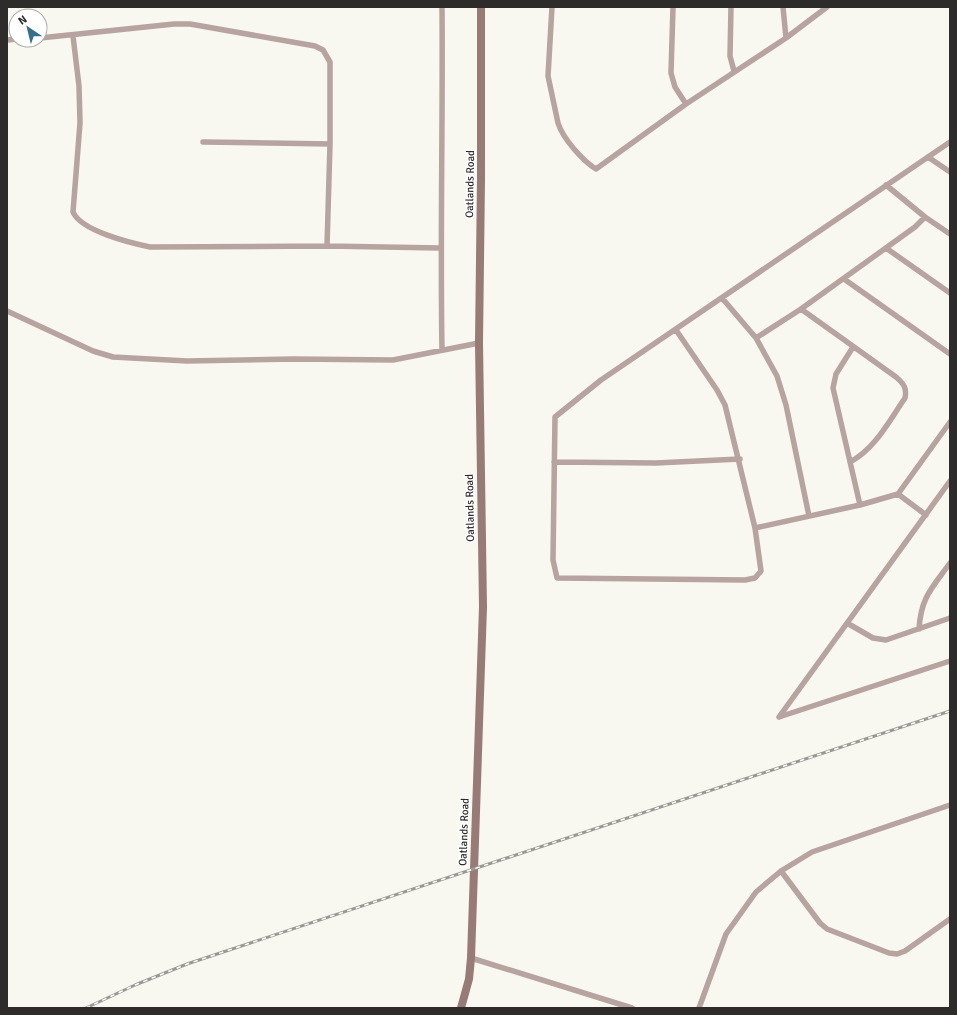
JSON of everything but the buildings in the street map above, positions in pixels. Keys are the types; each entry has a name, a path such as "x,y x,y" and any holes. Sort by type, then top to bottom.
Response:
{"street":[{"path":"442,7 443,141 440,248 442,350"},
{"name":"Oatlands Road","path":"461,1008 471,958 483,607 479,343 482,179 480,7"},
{"path":"552,7 548,76 550,92 560,130 586,163 596,169 686,104 786,38 827,7"},
{"path":"673,7 670,73 678,93 686,104"},
{"path":"731,7 730,56 734,71"},
{"path":"783,7 786,38"},
{"path":"48,38 174,24 190,24 315,46 323,50 330,62 328,246"},
{"path":"73,36 79,86 80,123 73,206 73,212 77,219 104,233 150,247 328,246 440,248"},
{"path":"203,142 330,144"},
{"path":"676,330 722,397 729,417 755,528 762,566 759,575 751,579 574,580 557,578 553,560 555,417 602,380 950,142"},
{"path":"928,157 950,172"},
{"path":"886,185 925,217 950,234"},
{"path":"756,338 844,279 915,227 925,217"},
{"path":"886,248 950,293"},
{"path":"844,279 950,354"},
{"path":"722,298 756,338 777,376 786,404 809,516"},
{"path":"801,309 902,382 906,390 905,398 872,445 862,456 850,462"},
{"path":"7,311 93,351 113,357 187,360 393,360 479,343"},
{"path":"853,347 836,374 833,388 860,505"},
{"path":"755,528 860,505 898,494 950,422"},
{"path":"554,462 656,463 740,459"},
{"path":"950,481 779,717 950,661"},
{"path":"898,494 926,515"},
{"path":"919,629 920,611 925,597 950,563"},
{"path":"847,623 867,635 880,640 886,640 950,618"},
{"path":"698,1008 726,934 756,892 781,871 819,850 950,805"},
{"path":"781,871 820,923 827,929 889,953 897,954 905,951 950,919"},
{"path":"471,958 632,1008"}],"railway":[{"path":"86,1008 135,985 187,964 950,711"}]}
